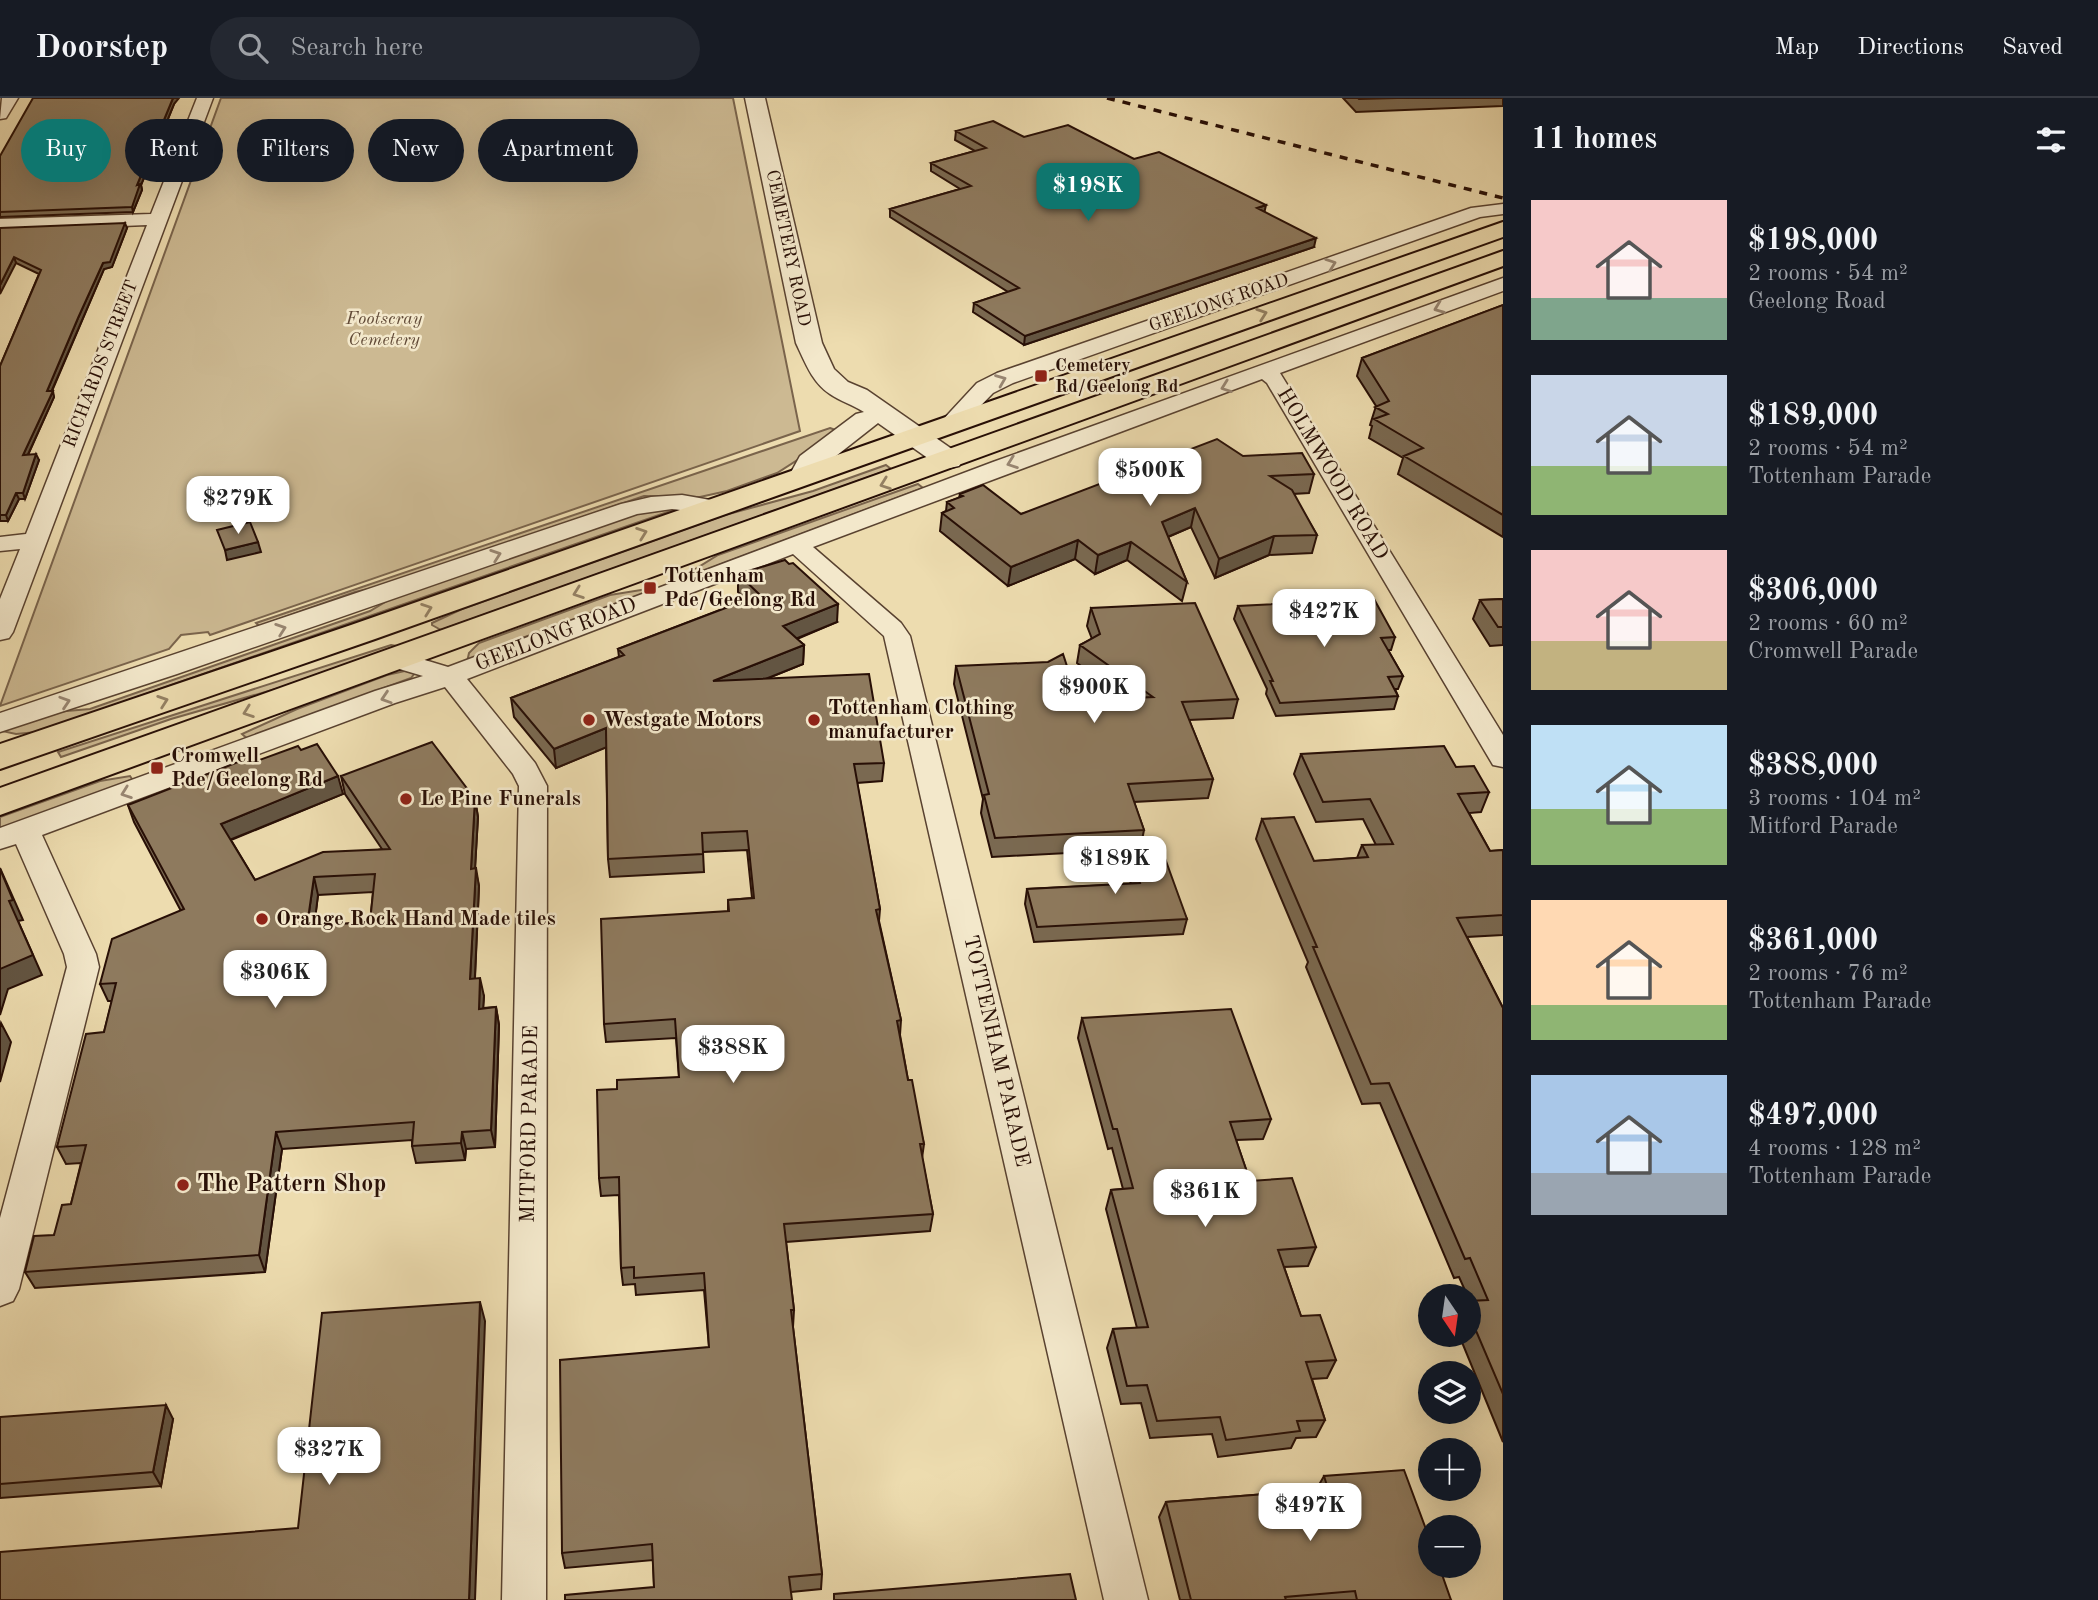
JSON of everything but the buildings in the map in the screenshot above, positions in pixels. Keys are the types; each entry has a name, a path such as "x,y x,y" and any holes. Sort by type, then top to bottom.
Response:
{"highway":[{"name":"GEELONG ROAD","path":"6,782 363,632 1503,229"},
{"name":"GEELONG ROAD","path":"6,782 427,648 950,469 1101,404 1503,258"},
{"path":"363,632 420,638 427,648"}],"street":[{"path":"0,114 9,98"},
{"name":"RICHARDS STREET","path":"0,632 33,540 205,98"},
{"name":"CEMETERY ROAD","path":"755,98 808,343 822,373 839,388 858,396 907,439 950,469"},
{"name":"GEELONG ROAD","path":"950,424 985,388 1005,378 1477,212 1503,209"},
{"path":"0,225 157,219"},
{"name":"GEELONG ROAD","path":"6,782 450,676 796,544 950,469 1151,414 1503,284"},
{"name":"HOLMWOOD ROAD","path":"1266,372 1275,379 1503,758"},
{"name":"CEMETERY ROAD","path":"839,388 846,403 866,420 907,439"},
{"path":"1101,404 1151,414"},
{"path":"803,477 810,462 866,420"},
{"path":"0,1289 83,967 80,954 6,782 168,668 629,509 669,500 694,502 714,508"},
{"path":"0,544 33,540"},
{"name":"TOTTENHAM PARADE","path":"796,544 897,636 1126,1600"},
{"path":"427,648 450,676"},
{"path":"427,648 450,676"},
{"name":"MITFORD PARADE","path":"450,676 525,770 533,786 524,1600"}],"green space":[{"name":"Footscray Cemetery","path":"221,98 733,98 800,431 210,635 208,632 181,635 169,649 0,706 190,182 223,182 223,119 213,119"},
{"path":"830,428 841,432 777,473 727,491 700,497 644,496 259,626 256,623"},
{"path":"886,465 891,469 441,630 432,625 462,609 725,515 813,491"},
{"path":"918,484 923,488 693,577 689,573 718,555"},
{"path":"679,508 37,732 16,734 2,731 55,712 90,709 370,611 392,598 651,509"},
{"path":"647,589 652,593 499,646 480,658 467,662 469,653 479,643 610,595"},
{"path":"391,645 397,646 279,688 171,719 61,757 58,752"},
{"path":"409,670 415,673 411,678 289,723 250,741 242,734 297,709 387,675"},
{"path":"130,776 134,782 0,828 0,817 100,781"}],"railway":[{"path":"1107,98 1503,198"}],"place":[{"name":"Cemetery Rd/Geelong Rd","path":"1041,376"},
{"name":"Tottenham Pde/Geelong Rd","path":"650,588"},
{"name":"Westgate Motors","path":"589,720"},
{"name":"Tottenham Clothing manufacturer","path":"814,720"},
{"name":"Cromwell Pde/Geelong Rd","path":"157,768"},
{"name":"Le Pine Funerals","path":"406,799"},
{"name":"Orange Rock Hand Made tiles","path":"262,919"},
{"name":"The Pattern Shop","path":"183,1185"}]}
